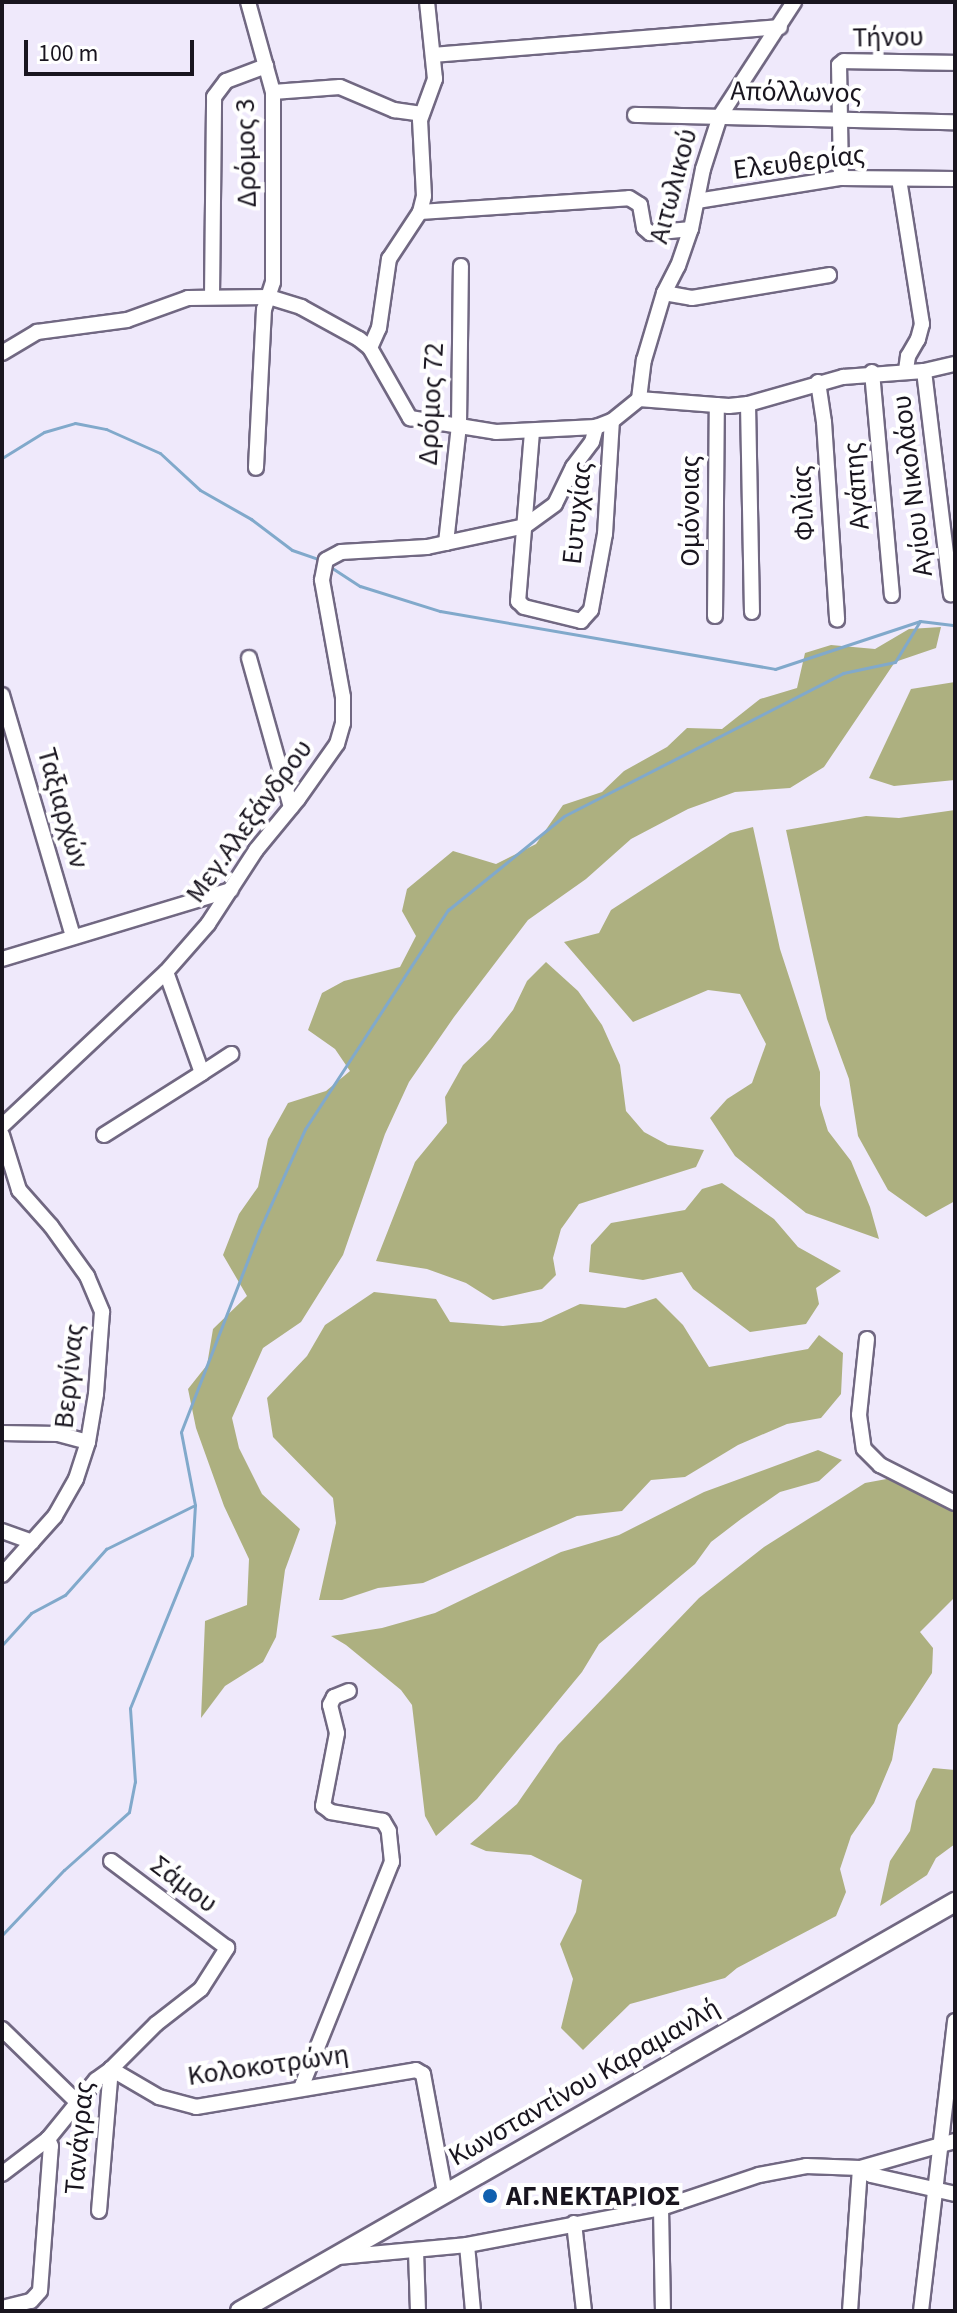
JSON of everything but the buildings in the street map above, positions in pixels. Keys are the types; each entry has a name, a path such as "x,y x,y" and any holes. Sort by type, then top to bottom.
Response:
{"main road":[{"name":"Κωνσταντίνου Καραμανλή","path":"240,2311 955,1902"}],"street":[{"name":"Δρόμος 3","path":"248,2 273,92 273,282 267,301 256,468"},
{"path":"370,348 379,328 389,259 420,212 424,196 422,114 435,79 427,2"},
{"name":"Αιτωλικού","path":"639,399 644,360 664,293 678,266 691,229 720,116 794,2"},
{"path":"433,55 780,27"},
{"name":"Τήνου","path":"841,178 839,65 844,61 955,63"},
{"path":"212,297 214,97 226,81 266,66"},
{"path":"273,92 340,87 394,110 422,114"},
{"name":"Απόλλωνος","path":"635,115 955,122"},
{"name":"Ελευθερίας","path":"697,201 841,178 955,179"},
{"name":"Αγίου Νικολάου","path":"899,179 922,324 908,356 906,371"},
{"path":"420,212 632,199 640,205 644,228 650,233 691,229"},
{"name":"Δρόμος 72","path":"446,543 459,425 461,266"},
{"path":"664,293 692,298 829,275"},
{"path":"2,353 37,332 127,320 188,298 267,301 301,307 370,348 396,401 410,418 496,432 596,427 612,421 639,399 717,405 748,404 818,382 872,372 924,371 955,364"},
{"name":"Αγίου Νικολάου","path":"924,371 951,594"},
{"name":"Αγάπης","path":"872,372 892,595"},
{"name":"Φιλίας","path":"818,382 824,422 837,620"},
{"path":"748,404 752,612"},
{"name":"Ομόνοιας","path":"715,616 717,405"},
{"name":"Ευτυχίας","path":"525,526 519,603 578,621 587,619 605,534 612,421"},
{"name":"Μεγ.Αλεξάνδρου","path":"2,1126 166,972 232,890 256,850 337,744 343,723 342,686 321,574 326,560 341,552 446,543 525,526 555,504 573,467 592,442 596,427"},
{"path":"525,526 532,432"},
{"path":"249,658 291,807"},
{"name":"Ταξιαρχών","path":"2,695 73,937"},
{"path":"2,958 232,890"},
{"path":"166,972 202,1073"},
{"path":"104,1135 231,1054"},
{"name":"Βεργίνας","path":"2,1135 19,1190 63,1242 99,1301 101,1343 88,1442 69,1492 55,1516 2,1575"},
{"path":"867,1339 859,1415 864,1449 880,1465 955,1503"},
{"path":"2,1433 58,1434 88,1442"},
{"path":"2,1531 32,1542"},
{"path":"301,2088 392,1862 389,1831 383,1821 331,1812 323,1806 337,1733 330,1705 334,1697 349,1691"},
{"name":"Σάμου","path":"111,1861 227,1948 201,1989 156,2024 111,2069"},
{"path":"921,2311 935,2188 948,2144 955,2021"},
{"path":"2,2029 77,2102"},
{"path":"2,2174 48,2139 77,2102 111,2069"},
{"name":"Κολοκοτρώνη","path":"111,2069 159,2097 196,2107 420,2071 445,2193"},
{"name":"Τανάγρας","path":"99,2211 111,2069"},
{"path":"2,2308 31,2301 40,2291 51,2146 48,2139"},
{"path":"334,2257 467,2245 661,2208 783,2169 821,2165 860,2168 948,2144"},
{"path":"860,2168 871,2175 955,2194"},
{"path":"850,2311 860,2168"},
{"path":"661,2208 663,2311"},
{"path":"574,2223 584,2311"},
{"path":"373,2235 384,2250 392,2253"},
{"path":"467,2245 473,2311"},
{"path":"416,2251 418,2311"}],"green space":[{"path":"941,627 936,648 895,662 824,767 790,788 735,792 688,809 631,839 586,879 528,920 409,1082 385,1134 343,1255 301,1322 263,1348 232,1418 239,1448 262,1494 300,1529 285,1570 276,1637 263,1662 225,1686 201,1718 205,1621 247,1605 249,1559 224,1506 196,1428 188,1389 207,1365 213,1329 247,1296 223,1255 239,1214 258,1187 268,1139 288,1103 326,1091 350,1071 335,1049 308,1030 322,993 344,981 400,967 416,936 402,911 407,889 453,851 496,864 536,844 563,805 602,792 624,771 667,747 687,728 722,729 760,699 797,688 805,653 831,645 875,649 909,629"},
{"path":"955,682 955,780 894,786 869,778 911,689"},
{"path":"955,810 955,1201 926,1217 888,1190 858,1136 849,1079 827,1019 786,830 866,816 899,818"},
{"path":"753,827 780,949 820,1072 820,1105 828,1131 851,1161 879,1239 806,1213 735,1156 710,1118 727,1099 752,1083 766,1044 740,994 708,990 633,1022 564,942 599,933 611,910 730,833"},
{"path":"546,962 578,991 602,1025 620,1065 626,1111 644,1132 668,1145 704,1150 696,1167 579,1204 561,1229 553,1258 556,1275 542,1289 493,1300 466,1283 427,1269 376,1261 415,1162 447,1123 445,1097 463,1065 490,1039 513,1010 527,981"},
{"path":"722,1183 774,1219 798,1247 841,1271 816,1288 819,1304 806,1324 750,1332 693,1289 682,1272 643,1280 589,1272 591,1245 611,1223 685,1210 702,1189"},
{"path":"374,1292 436,1299 450,1322 503,1326 541,1322 580,1304 625,1308 656,1298 683,1325 709,1367 808,1349 819,1335 843,1353 841,1394 821,1418 787,1424 738,1445 685,1477 651,1480 622,1511 577,1516 423,1583 378,1588 342,1600 319,1600 336,1523 333,1498 273,1437 267,1398 307,1356 325,1325"},
{"path":"818,1450 842,1460 819,1481 780,1492 741,1519 711,1542 695,1564 599,1644 582,1672 477,1799 436,1836 425,1816 412,1705 401,1690 331,1636 382,1628 435,1613 561,1552 619,1535 704,1492"},
{"path":"892,1478 955,1509 955,1597 920,1632 933,1648 932,1673 898,1725 892,1760 874,1803 851,1836 840,1869 846,1892 836,1916 737,1968 725,1978 630,2004 583,2050 561,2028 573,1979 560,1944 576,1912 582,1880 531,1855 486,1851 470,1844 517,1804 558,1745 699,1598 764,1547 865,1483"},
{"path":"933,1768 955,1770 955,1844 936,1858 927,1875 880,1906 890,1861 910,1831 916,1801"}],"waterway":[{"path":"2,458 44,432 75,423 106,429 160,453 200,490 251,519 292,550 318,559"},
{"path":"329,566 360,586 440,611 775,669 920,621 955,625"},
{"path":"2,1935 64,1870 129,1812 135,1782 130,1708 192,1555 195,1505 181,1432 259,1231 305,1129 448,910 564,816 843,673 895,662 920,621"},
{"path":"2,1645 31,1613 65,1595 106,1549 193,1506"}],"place":[{"name":"ΑΓ.ΝΕΚΤΑΡΙΟΣ","path":"490,2196"}]}
